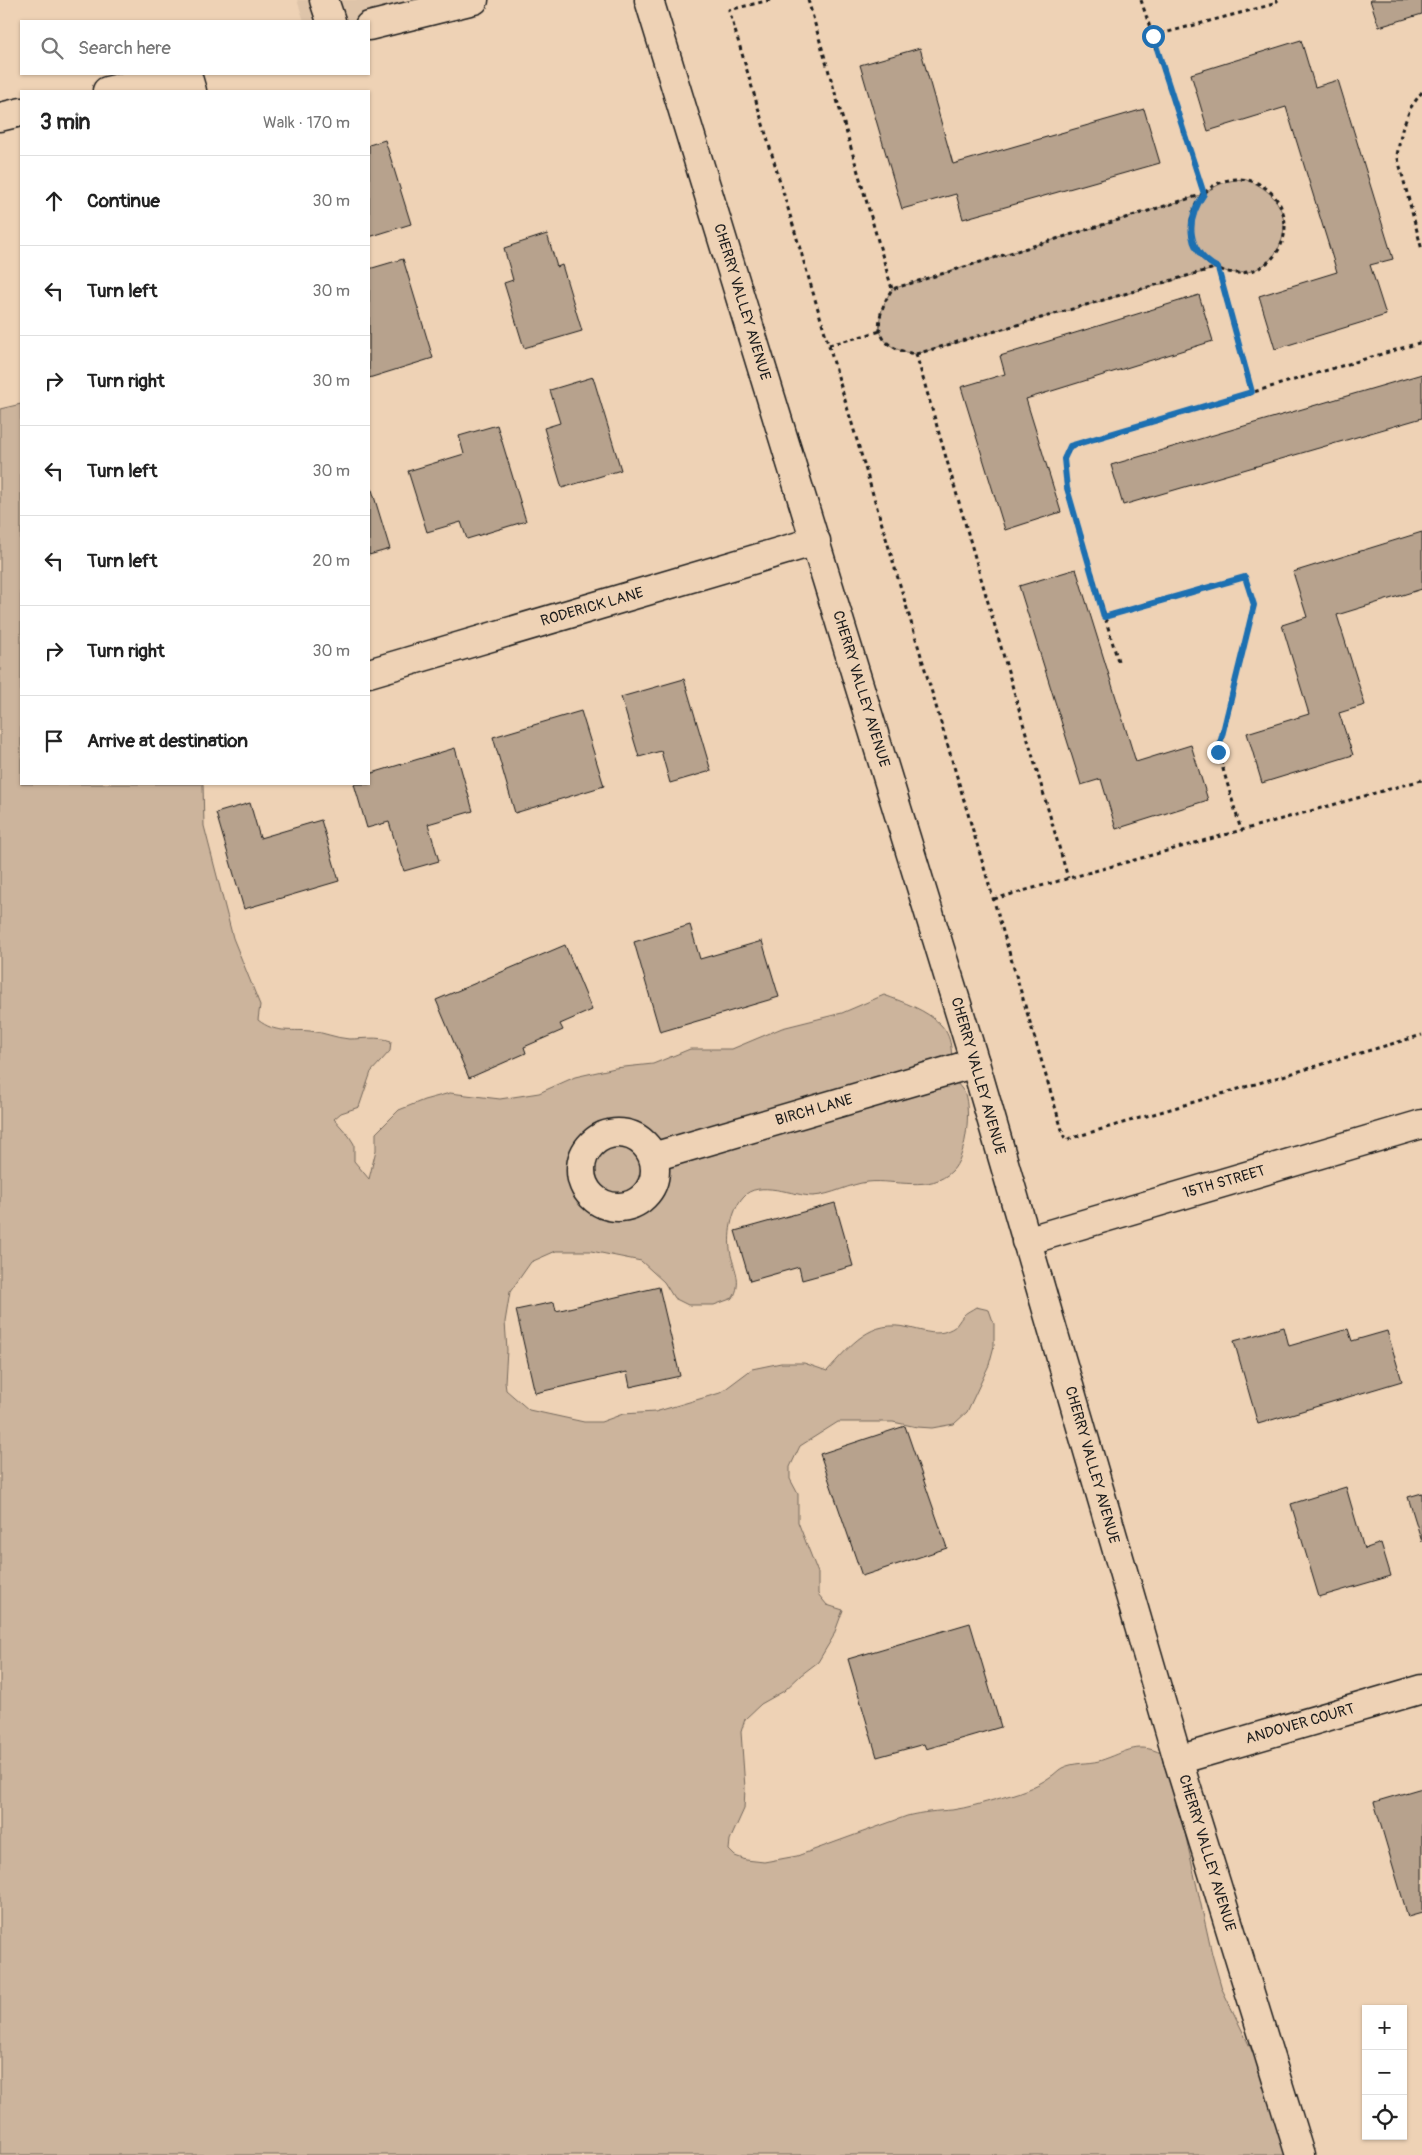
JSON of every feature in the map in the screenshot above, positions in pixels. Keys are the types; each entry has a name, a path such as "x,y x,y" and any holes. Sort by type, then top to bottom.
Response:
{"street":[{"path":"324,0 331,20"},
{"path":"370,26 474,0"},
{"name":"CHERRY VALLEY AVENUE","path":"648,0 975,1063 1178,1760 1300,2155"},
{"path":"111,90 176,75"},
{"path":"187,75 192,90"},
{"path":"0,117 20,112"},
{"name":"RODERICK LANE","path":"370,673 816,542"},
{"name":"BIRCH LANE","path":"653,1156 975,1063"},
{"name":"15TH STREET","path":"1026,1241 1422,1124"},
{"name":"ANDOVER COURT","path":"1178,1760 1422,1688"}],"path":[{"path":"770,0 729,10 1065,1140 1422,1035"},
{"path":"808,0 892,289"},
{"path":"1141,0 1204,194"},
{"path":"1153,36 1274,4 1278,0"},
{"path":"1422,92 1408,114 1402,130 1397,155 1422,250"},
{"path":"1244,179 1259,184 1271,193 1280,204 1284,219 1284,234 1280,248 1270,261 1256,270 1240,273 1224,271 1218,268 1198,252 1192,238 1191,221 1195,206 1204,194 1216,185 1230,180 1244,179"},
{"path":"1204,194 892,289 882,305 880,317 881,331 888,344 898,352 916,354 1218,268"},
{"path":"1218,268 1252,392"},
{"path":"829,346 881,331"},
{"path":"1118,662 1067,488 1064,459 1070,446 1419,343 1422,340"},
{"path":"916,354 1068,878"},
{"path":"1104,617 1245,577 1254,605 1218,752 1241,830"},
{"path":"994,899 1422,780"}],"shaded area":[{"path":"297,0 469,0 370,21 304,20"},
{"path":"1244,179 1267,191 1280,207 1284,225 1281,243 1271,258 1257,269 1238,273 1217,268 916,354 891,346 880,332 881,312 892,289 1204,194 1218,185"},
{"path":"20,404 20,785 203,785 204,826 233,938 260,1005 258,1020 271,1027 283,1030 315,1032 349,1039 376,1038 391,1041 390,1051 371,1072 359,1107 341,1113 334,1119 354,1144 354,1161 369,1179 376,1150 376,1133 399,1110 424,1100 450,1093 500,1099 539,1093 575,1077 615,1068 653,1064 690,1049 732,1049 782,1028 842,1013 884,995 922,1011 941,1025 950,1043 953,1075 965,1095 967,1106 964,1146 957,1165 952,1171 934,1182 912,1184 868,1182 827,1194 813,1196 767,1189 758,1189 750,1192 739,1203 731,1224 729,1240 736,1271 736,1292 733,1298 714,1305 688,1305 674,1298 664,1282 641,1261 591,1251 556,1251 531,1262 510,1292 505,1322 507,1350 506,1390 529,1410 584,1422 601,1422 623,1414 655,1412 720,1393 752,1369 781,1363 804,1363 827,1371 853,1343 872,1330 896,1326 940,1333 954,1327 964,1315 976,1307 989,1310 994,1324 994,1346 989,1365 967,1412 954,1424 932,1428 893,1422 838,1422 800,1446 790,1467 790,1479 798,1494 798,1522 818,1573 818,1594 827,1605 843,1610 833,1637 818,1662 784,1691 761,1704 745,1719 741,1732 745,1788 744,1809 730,1840 729,1850 735,1856 746,1860 764,1862 797,1856 907,1816 963,1808 1018,1793 1038,1784 1067,1766 1099,1761 1126,1751 1141,1748 1158,1752 1168,1757 1212,1954 1222,1989 1268,2084 1292,2155 0,2155 0,409"}],"building":[{"path":"1370,0 1422,0 1422,14 1379,27"},
{"path":"1301,40 1315,87 1338,80 1393,259 1370,265 1386,315 1275,349 1259,296 1337,272 1286,107 1208,131 1191,74"},
{"path":"920,48 953,164 1144,109 1160,163 963,219 956,194 902,209 860,65"},
{"path":"385,140 411,224 370,237 370,145"},
{"path":"547,234 557,267 562,265 582,331 524,348 504,283 513,280 504,248"},
{"path":"403,259 433,358 370,378 370,269"},
{"path":"1199,295 1213,341 1026,399 1061,512 1005,530 961,387 1005,374 1000,356"},
{"path":"1422,374 1422,418 1123,505 1111,465"},
{"path":"593,377 621,470 562,488 544,428 560,423 550,390"},
{"path":"497,425 526,521 467,539 461,522 427,532 408,471 464,454 459,436"},
{"path":"370,483 390,549 370,555"},
{"path":"1422,532 1422,589 1337,615 1365,705 1339,713 1353,755 1262,783 1247,733 1309,714 1282,625 1307,617 1293,572"},
{"path":"1076,569 1136,762 1191,745 1208,800 1116,829 1101,779 1081,785 1019,586"},
{"path":"684,679 711,771 670,783 661,751 639,757 621,697"},
{"path":"581,711 604,786 515,813 493,737"},
{"path":"455,748 473,811 428,824 439,861 404,871 389,822 367,828 354,785 370,785 370,774"},
{"path":"250,803 260,838 321,820 339,881 244,909 216,813"},
{"path":"690,925 700,959 762,941 779,997 660,1032 634,942"},
{"path":"565,945 592,1010 560,1024 563,1030 524,1047 526,1053 469,1078 436,1000"},
{"path":"835,1203 853,1266 802,1280 799,1267 750,1281 735,1231"},
{"path":"659,1287 680,1376 630,1387 627,1372 535,1393 516,1310 554,1302 556,1311"},
{"path":"1284,1327 1289,1346 1348,1329 1352,1341 1387,1331 1402,1381 1258,1424 1234,1341"},
{"path":"905,1426 947,1548 862,1576 820,1454"},
{"path":"1346,1487 1364,1549 1381,1543 1391,1576 1319,1597 1291,1504"},
{"path":"1422,1493 1422,1542 1408,1497"},
{"path":"970,1623 1001,1727 926,1749 924,1744 877,1757 848,1659"},
{"path":"1422,1788 1422,1913 1408,1917 1374,1802"}],"route":[{"path":"1153,36 1204,194 1195,206 1191,221 1192,238 1198,252 1218,268 1252,392 1070,446 1064,459 1067,488 1104,617 1245,577 1254,605 1218,752"}]}
